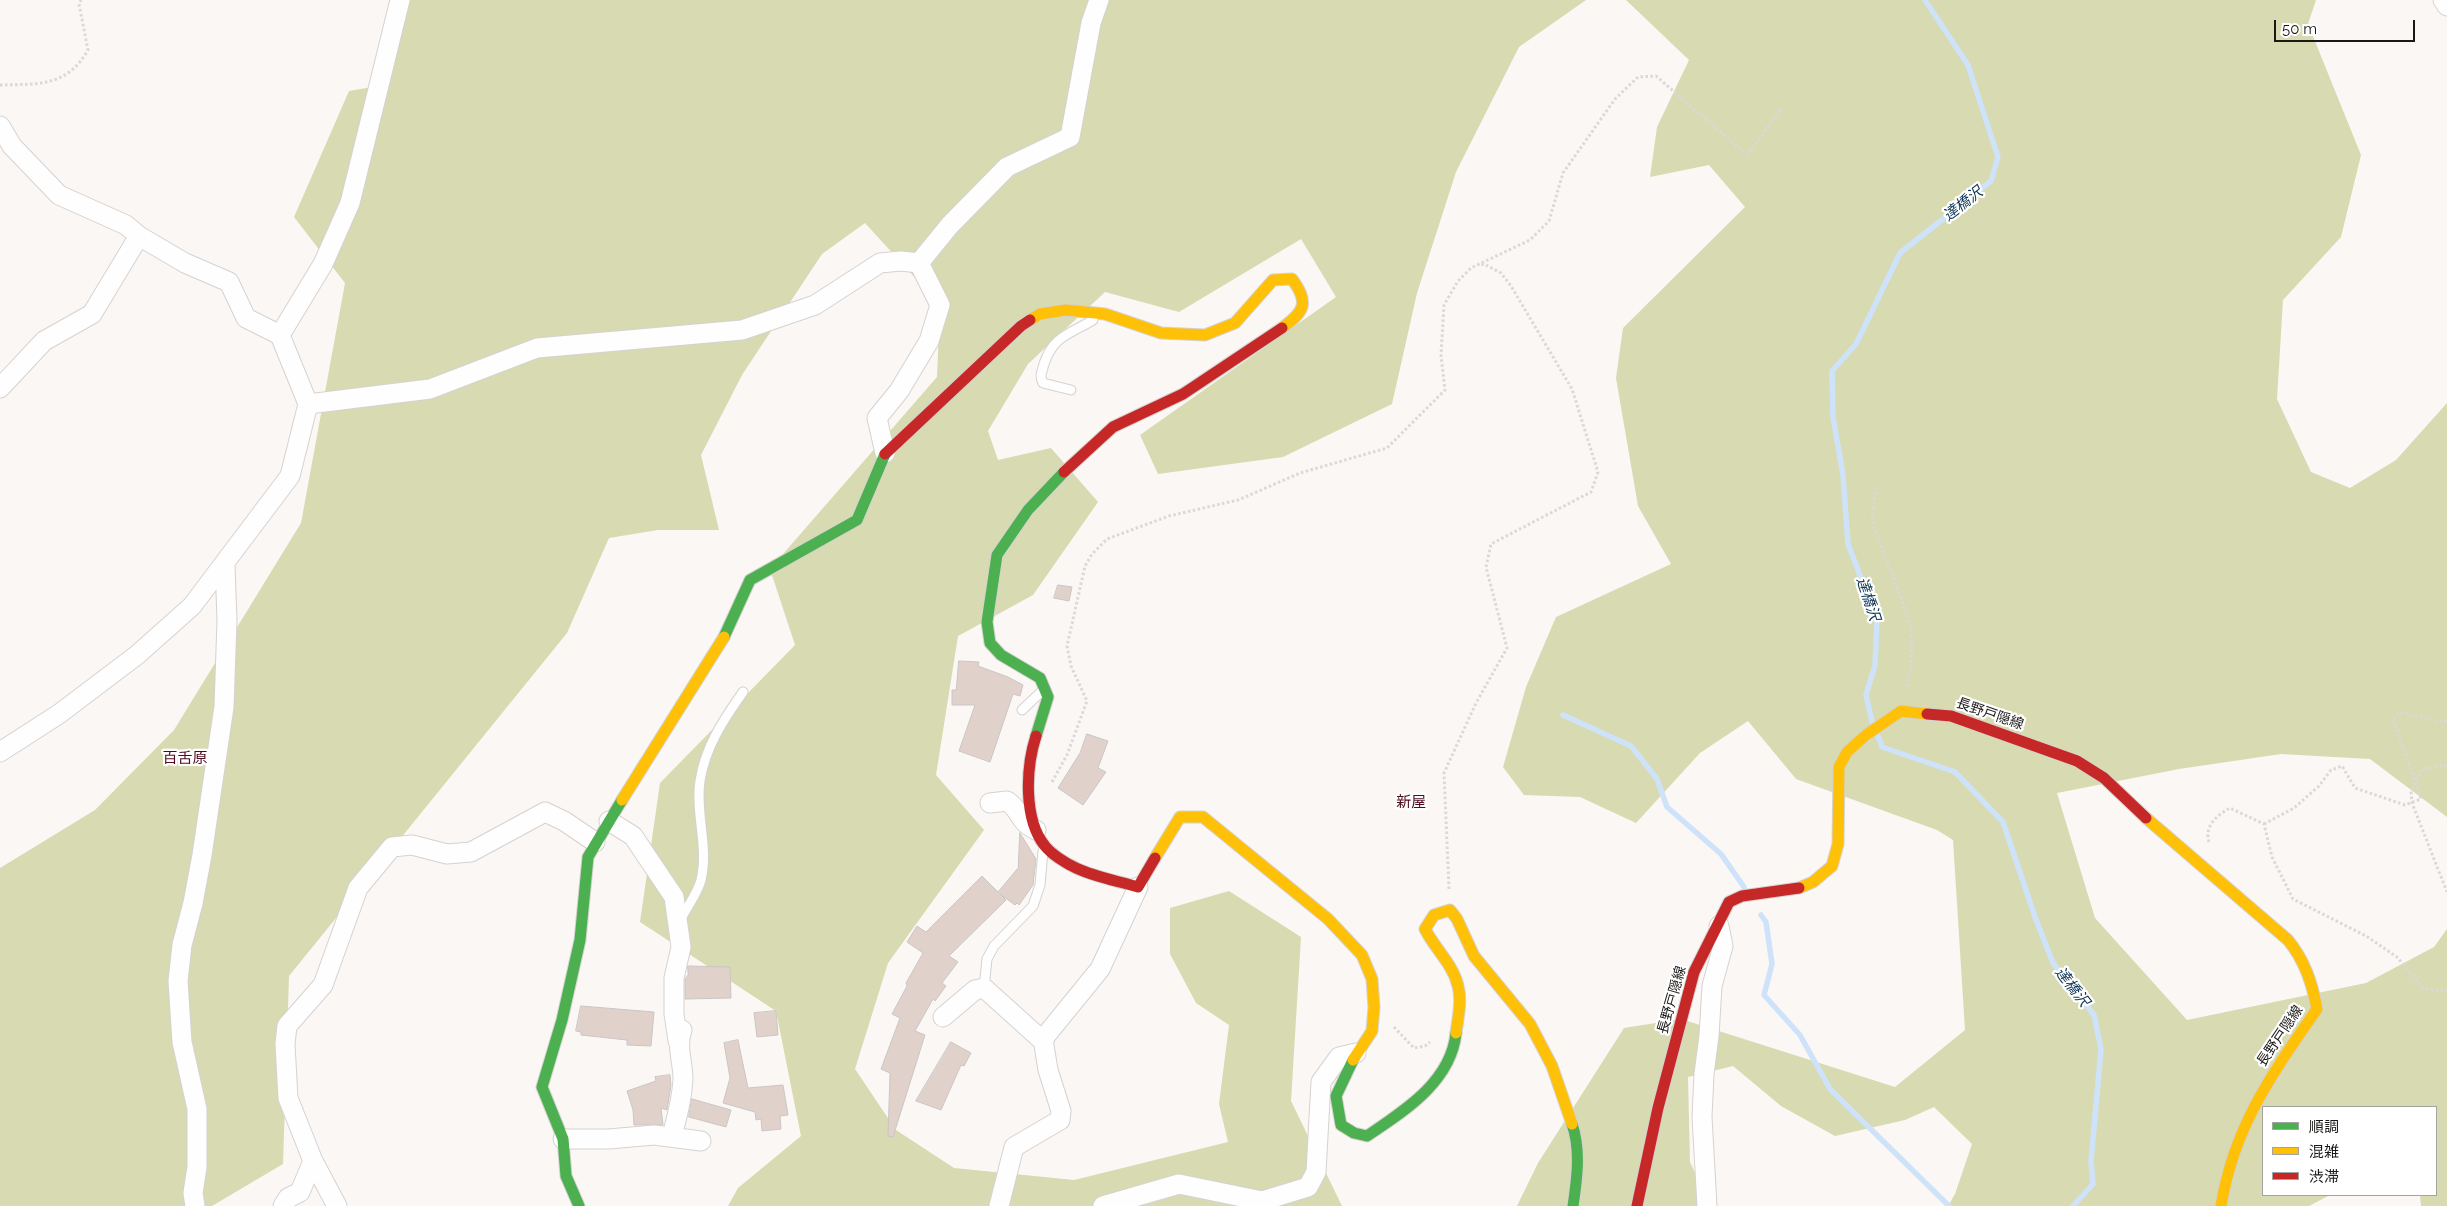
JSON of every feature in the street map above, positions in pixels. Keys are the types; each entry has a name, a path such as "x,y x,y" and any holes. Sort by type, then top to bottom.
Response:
{"street":[{"path":"280,335 323,264 350,203 400,0"},
{"path":"918,263 950,225 1007,167 1070,137 1091,23 1100,0"},
{"path":"2443,0 2447,6"},
{"path":"0,126 12,146 59,195 126,225 139,236 185,263 229,282 246,318 280,335 308,404 290,476 192,606 136,656 59,714 0,752"},
{"path":"0,388 44,341 92,314 139,236"},
{"path":"308,404 430,389 536,348 742,330 815,305 880,263 901,261 918,263"},
{"path":"884,453 877,418 899,391 928,341 940,306 918,263"},
{"path":"579,1206 566,1176 563,1139 542,1087 562,1020 579,947 588,856 595,842 719,648 750,580 857,520 884,453 1021,326 1040,314 1066,310 1100,313 1161,333 1205,335 1235,323 1273,280 1292,279 1300,289 1304,301 1303,310 1296,318 1225,368 1183,394 1113,427 1080,454 1028,510 997,555 987,622 990,643 1001,655 1040,678 1048,696 1030,754 1028,780 1032,817 1036,830 1045,847 1076,868 1138,888"},
{"path":"194,1206 193,1193 197,1167 198,1109 182,1042 178,981 182,945 193,903 202,855 224,708 227,621 225,564"},
{"name":"長野戸隠線","path":"1637,1206 1642,1192 1658,1108 1694,972 1719,926 1729,902 1742,896 1766,894 1803,886 1813,882 1832,866 1838,844 1839,767 1847,752 1866,735 1902,710 1951,716 2077,760 2104,778 2134,808 2288,940 2301,955 2308,968 2317,1008 2259,1092 2237,1139 2221,1206"},
{"path":"990,803 1007,801 1013,805 1025,825 1036,830"},
{"path":"337,1206 313,1161 288,1098 284,1044 287,1026 323,984 358,888 392,847 412,845 447,854 472,852 545,812 564,821 595,842"},
{"path":"999,1206 1014,1147 1060,1120 1061,1111 1048,1070 1043,1038 1100,969 1138,888 1180,817 1204,817 1328,919 1362,955 1372,979 1374,1007 1372,1031 1356,1054 1336,1096 1341,1125 1354,1133 1367,1136 1420,1098 1444,1072 1458,1028 1459,985 1447,959 1428,937 1425,929 1428,919 1435,913 1450,910 1457,919 1474,956 1530,1024 1552,1066 1576,1136 1578,1169 1573,1206"},
{"path":"609,821 633,836 674,897 681,947 674,978 674,1014 683,1078 680,1106 672,1136"},
{"path":"1707,1206 1702,1117 1712,986 1723,946 1719,926"},
{"path":"943,1017 975,990 984,988 1044,1042"},
{"path":"678,1041 687,1013"},
{"path":"1103,1206 1179,1184 1262,1201 1308,1187 1316,1172 1320,1082 1339,1056 1356,1054"},
{"path":"563,1139 609,1139 654,1135 701,1141"},
{"path":"283,1206 288,1198 300,1192 313,1161"}],"lane":[{"path":"1071,390 1044,383 1041,379 1048,353 1058,339 1092,321 1100,313"},
{"path":"1022,710 1045,689"},
{"path":"678,924 701,880 703,850 699,782 707,754 720,725 743,692"},
{"path":"984,988 987,959 994,946 1032,906 1040,885 1043,870 1042,854 1045,847"}],"path":[{"path":"0,85 37,84 62,77 78,66 88,50 79,4 80,0"},
{"path":"1050,786 1067,755 1087,701 1071,666 1067,646 1085,566 1092,554 1107,539 1170,516 1238,500 1300,472 1387,448 1444,390 1441,354 1444,305 1458,281 1471,268 1530,240 1550,221 1563,173 1615,99 1638,77 1656,76 1747,155 1781,109"},
{"path":"1450,910 1444,773 1476,703 1507,648 1486,567 1491,544 1591,492 1598,472 1572,389 1516,294 1501,273 1484,264 1471,268"},
{"path":"1876,487 1872,521 1911,625 1910,672 1902,710"},
{"path":"2264,824 2294,808 2318,786 2331,770 2342,766 2355,788 2405,805 2421,799 2393,719 2399,712 2438,721 2447,721"},
{"path":"2447,765 2423,769 2411,791 2412,803 2447,892"},
{"path":"2210,846 2207,838 2213,820 2230,808 2264,824"},
{"path":"2264,824 2272,857 2293,899 2366,936 2398,957 2423,988 2439,991 2447,990"},
{"path":"1374,1007 1414,1048 1425,1046 1443,1031 1458,1028"}],"green space":[{"path":"400,0 1586,0 1519,47 1456,172 1417,293 1392,404 1283,457 1158,474 1140,435 1336,297 1301,239 1179,312 1105,292 1028,364 988,431 998,460 1051,448 1098,502 1033,595 958,636 936,775 984,830 888,963 855,1069 896,1130 954,1168 1074,1180 1228,1142 1219,1104 1229,1025 1196,1003 1170,954 1170,908 1229,891 1301,937 1291,1101 1342,1206 728,1206 738,1188 801,1136 776,1011 640,922 660,783 795,645 770,569 937,377 940,305 865,223 822,254 742,375 701,455 719,530 658,530 609,538 567,633 289,976 283,1164 212,1206 0,1206 0,868 95,810 174,730 301,523 345,283 294,217 349,91 379,86"},
{"path":"1626,0 2316,0 2308,24 2361,155 2341,237 2283,300 2277,399 2311,472 2350,488 2396,460 2447,403 2447,817 2370,759 2281,754 2179,769 2057,793 2095,918 2187,1020 2366,983 2434,947 2447,929 2447,1206 2421,1206 2420,1196 2437,1196 2437,1106 2262,1106 2262,1196 2328,1196 2309,1206 1948,1206 1955,1194 1972,1144 1934,1107 1905,1120 1835,1136 1781,1106 1733,1066 1688,1077 1690,1162 1711,1206 1517,1206 1538,1163 1624,1028 1681,1019 1895,1087 1965,1030 1953,840 1937,830 1796,779 1748,721 1700,753 1636,823 1580,797 1524,795 1503,767 1526,687 1556,617 1671,564 1638,506 1616,378 1623,328 1745,207 1709,165 1650,177 1657,127 1689,60"}],"building":[{"path":"1058,585 1072,587 1069,601 1054,598"},
{"path":"959,661 979,662 978,666 1008,677 1023,685 1020,696 1013,694 990,762 959,751 975,705 952,705 952,690 956,690"},
{"path":"1087,734 1108,741 1098,768 1106,772 1083,805 1058,788 1080,753"},
{"path":"1020,833 1036,859 1033,885 1019,905 1017,903 1015,905 1000,894 1006,900 949,956 958,962 942,983 946,986 935,1001 933,999 915,1031 925,1035 893,1137 888,1136 890,1073 881,1069 900,1018 892,1014 907,986 906,983 923,953 907,942 917,926 926,932 982,876 998,892 1018,868"},
{"path":"688,966 730,967 731,998 685,999 685,979 688,975"},
{"path":"581,1006 654,1012 651,1046 627,1045 627,1040 581,1035 581,1032 576,1031"},
{"path":"776,1011 778,1035 757,1037 754,1013"},
{"path":"738,1040 748,1088 783,1085 788,1115 780,1116 781,1129 762,1131 761,1119 756,1120 755,1112 723,1103 730,1078 724,1043"},
{"path":"951,1042 971,1053 964,1066 961,1065 941,1110 916,1101"},
{"path":"670,1075 671,1085 667,1110 661,1108 663,1125 634,1125 633,1110 627,1091 656,1081 655,1077"},
{"path":"692,1099 731,1110 726,1127 689,1117"}],"waterway":[{"name":"達橋沢","path":"1872,722 1866,695 1875,665 1877,620 1848,544 1843,475 1833,417 1832,371 1856,344 1900,253 1991,181 1998,157 1968,65 1925,0"},
{"path":"1563,715 1631,746 1657,779 1667,807 1721,854 1744,887"},
{"name":"達橋沢","path":"1878,736 1882,747 1955,772 2003,822 2035,917 2053,963 2094,1015 2101,1049 2091,1161 2093,1184 2073,1206"},
{"path":"1761,915 1766,922 1772,964 1764,995 1800,1035 1830,1089 1949,1206"}],"traffic: fast":[{"path":"724,637 750,580 857,520 885,454"},
{"path":"1036,736 1048,697 1040,678 1001,655 990,643 987,622 997,555 1028,510 1064,472"},
{"path":"579,1206 566,1176 563,1139 542,1087 562,1020 580,940 588,857 622,800"},
{"path":"1353,1060 1336,1096 1341,1125 1354,1133 1367,1136 1424,1094 1445,1066 1452,1050 1456,1033"},
{"path":"1572,1124 1577,1144 1577,1175 1573,1206"}],"traffic: slow":[{"path":"1030,320 1040,314 1066,310 1105,314 1161,333 1205,335 1235,323 1273,280 1292,279 1301,295 1302,306 1300,312 1282,328"},
{"path":"622,800 724,637"},
{"path":"1799,888 1813,882 1832,866 1838,844 1839,767 1847,752 1866,735 1901,711 1927,714"},
{"path":"1155,858 1180,817 1203,817 1328,919 1362,955 1372,979 1374,1007 1372,1031 1353,1060"},
{"path":"2146,818 2288,940 2299,956 2307,973 2317,1009 2270,1079 2245,1126 2227,1177 2221,1206"},
{"path":"1456,1033 1460,1003 1456,978 1425,929 1434,915 1450,910 1457,919 1474,956 1530,1024 1552,1066 1572,1124"}],"traffic: jam":[{"path":"885,454 1021,326 1030,320"},
{"path":"1064,472 1113,427 1183,394 1282,328"},
{"path":"1927,714 1951,716 2077,761 2104,778 2146,818"},
{"path":"1036,736 1030,762 1028,793 1033,822 1045,846 1064,861 1083,871 1138,887 1155,858"},
{"path":"1637,1206 1658,1108 1694,972 1729,902 1742,896 1799,888"}],"district":[{"name":"百舌原","path":"185,758"},
{"name":"新屋","path":"1411,802"}]}
